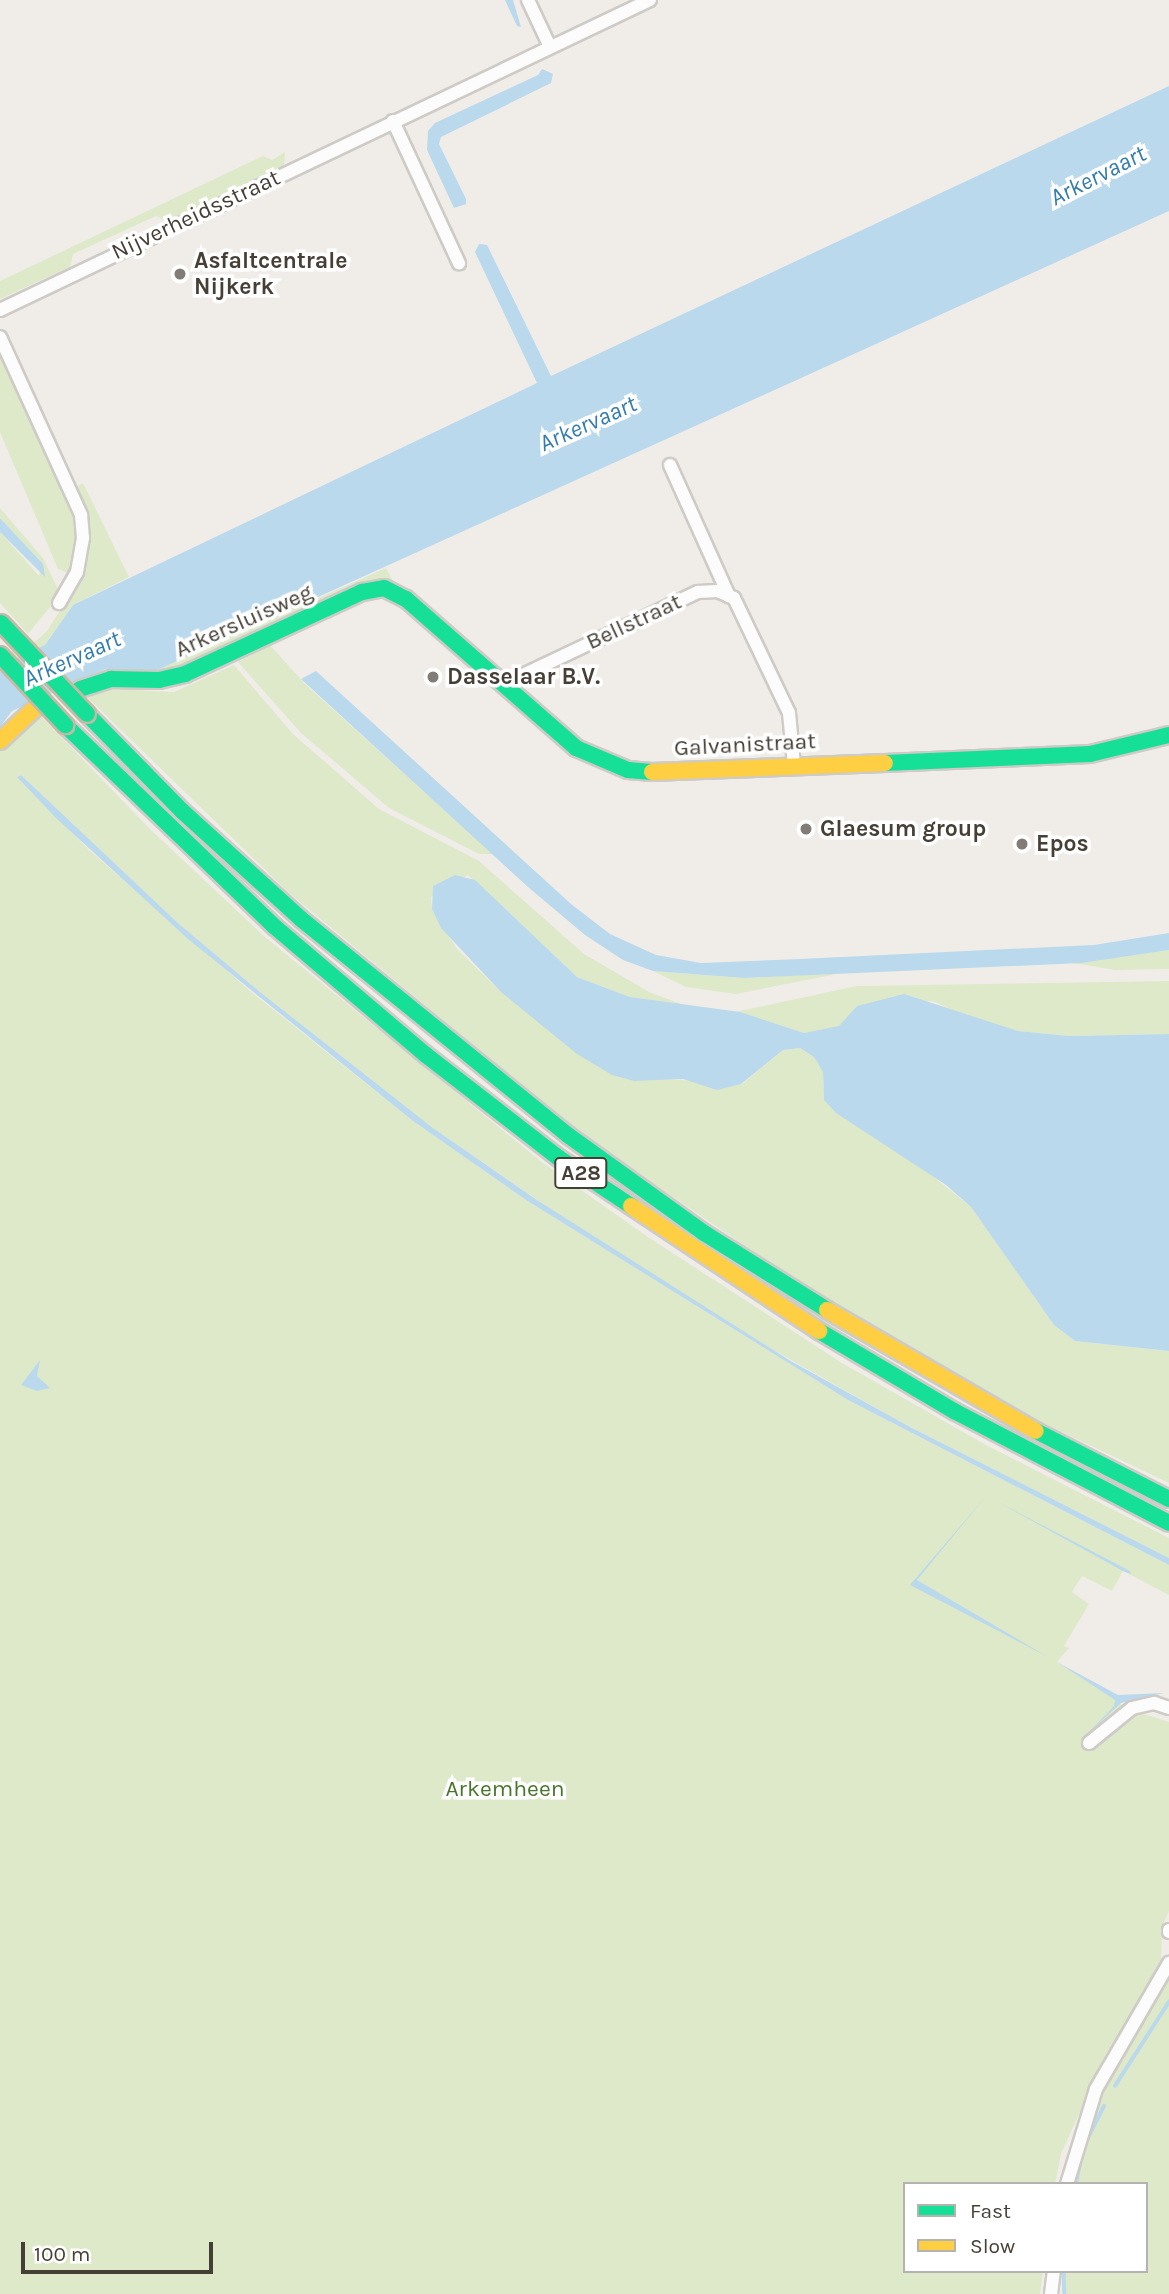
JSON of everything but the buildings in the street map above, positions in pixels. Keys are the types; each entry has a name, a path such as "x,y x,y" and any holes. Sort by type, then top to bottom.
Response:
{"main road":[{"name":"Galvanistraat","path":"384,588 406,599 576,748 628,769 658,772 1090,754 1133,747 1169,735"},
{"name":"Arkersluisweg","path":"80,689 111,679 159,680 185,674 362,592 384,588"},
{"name":"A28","path":"1,623 182,811 301,919 569,1136 704,1233 827,1310 1083,1458 1169,1499"},
{"name":"A28","path":"0,655 162,823 275,927 426,1055 559,1158 820,1332 954,1411 1169,1523"},
{"path":"0,741 33,710"}],"street":[{"path":"528,0 551,47"},
{"name":"Nijverheidsstraat","path":"0,310 650,0"},
{"path":"393,121 459,262"},
{"path":"0,337 80,515 83,538 77,572 59,603"},
{"path":"670,465 729,596 734,598 789,713 794,765"},
{"name":"Bellstraat","path":"504,684 698,592 729,596"},
{"path":"1089,1743 1132,1708 1154,1703 1169,1708"},
{"path":"1069,2182 1096,2089 1169,1964"},
{"path":"1051,2294 1054,2273"}],"green space":[{"path":"285,152 284,165 167,221 156,216 73,254 70,267 0,299 0,281 263,156 272,160"},
{"path":"0,353 73,509 77,538 71,574 58,569 0,432"},
{"path":"83,483 129,577 73,605 45,645 0,666 0,657 36,641 47,631 73,590 87,519 78,486"},
{"path":"0,508 43,558 59,596 28,634 0,603 0,532 39,576 43,564 0,518"},
{"path":"386,568 394,583 193,665 74,683 105,669 244,631"},
{"path":"270,645 305,684 493,854 479,854 389,808 301,733 238,662"},
{"path":"234,665 293,734 379,809 479,861 584,954 649,992 692,1008 630,997 577,977 468,875 431,897 432,909 457,949 501,992 664,1079 742,1084 783,1050 800,1048 814,1057 823,1072 823,1088 971,1207 1054,1325 1075,1341 1169,1351 1169,1483 1018,1411 825,1300 586,1138 289,893 86,696 114,689 174,692"},
{"name":"Arkemheen","path":"37,712 151,830 265,937 543,1163 648,1237 842,1363 986,1445 1169,1538 1169,1558 912,1428 734,1328 581,1230 433,1128 260,992 178,923 21,775 17,776 88,849 250,991 413,1121 526,1200 848,1400 1169,1565 1169,1595 1123,1571 1112,1591 1082,1576 1072,1592 1089,1604 1064,1646 1069,1648 1057,1662 1122,1704 1113,1715 1123,1725 1141,1713 1169,1722 1169,1911 1162,1927 1161,1963 1107,2052 1061,2154 1055,2182 903,2182 903,2273 1043,2273 1040,2294 0,2294 0,749"},
{"path":"1169,950 1169,969 1115,970 1073,963"},
{"path":"653,971 744,978 842,973 736,994 686,987"},
{"path":"1169,981 1169,1034 1069,1036 1018,1031 973,1020 933,1001 857,1006 840,1026 821,1032 804,1033 735,1012 857,986"},
{"path":"1169,1973 1169,2294 1065,2294 1063,2273 1148,2273 1148,2182 1075,2182 1089,2126 1109,2075"}],"water":[{"path":"505,0 513,0 521,27 517,26"},
{"path":"542,69 553,74 551,83 441,137 439,144 466,199 466,204 454,208 427,150 428,131 435,123 538,75"},
{"name":"Arkervaart","path":"1169,86 1169,211 155,671 105,669 12,711 0,727 0,666 45,645 73,605 537,383 475,252 479,244 487,245 551,376"},
{"path":"0,518 43,564 45,577 0,532"},
{"path":"316,671 571,904 610,934 656,955 701,963 800,959 1094,945 1169,933 1169,950 1081,963 744,978 653,971 623,960 585,935 528,887 301,679"},
{"path":"21,775 178,923 260,992 433,1128 537,1200 789,1360 912,1428 1169,1558 1169,1565 848,1400 526,1200 413,1121 188,939 56,818 17,777"},
{"path":"455,875 475,880 577,977 630,997 740,1012 804,1033 839,1026 857,1006 904,994 1018,1031 1069,1036 1169,1034 1169,1351 1075,1341 1054,1325 971,1207 946,1185 836,1113 824,1100 823,1072 814,1057 800,1048 783,1050 741,1084 717,1090 683,1079 634,1081 612,1075 577,1054 501,992 441,928 432,909 433,886"},
{"path":"40,1360 37,1376 50,1388 37,1391 21,1385"},
{"path":"987,1495 917,1580 1048,1657 910,1585"},
{"path":"996,1501 1130,1571 1131,1574 1123,1571"},
{"path":"1057,1662 1118,1695 1164,1693 1121,1703 1088,1733 1114,1706 1115,1700"}],"waterway":[{"path":"1115,2086 1169,2002"},
{"path":"1086,2142 1104,2106"},
{"path":"1076,2182 1081,2159"},
{"path":"1064,2273 1065,2294"}],"traffic: fast":[{"path":"80,689 111,679 159,680 185,674 362,592 384,588 406,599 576,748 628,770 652,772"},
{"path":"1,623 87,714"},
{"path":"0,655 65,725"},
{"path":"87,714 182,811 301,919 569,1136 704,1233 827,1310"},
{"path":"65,725 275,927 426,1055 559,1158 631,1206"},
{"path":"885,763 1090,754 1169,735"},
{"path":"819,1331 954,1411 1169,1523"},
{"path":"1036,1431 1169,1499"}],"traffic: slow":[{"path":"0,741 33,710"},
{"path":"652,772 885,763"},
{"path":"631,1206 819,1331"},
{"path":"827,1310 1036,1431"}],"place":[{"name":"Asfaltcentrale Nijkerk","path":"180,274"},
{"name":"Dasselaar B.V.","path":"433,677"},
{"name":"Glaesum group","path":"806,829"},
{"name":"Epos","path":"1022,844"}]}
